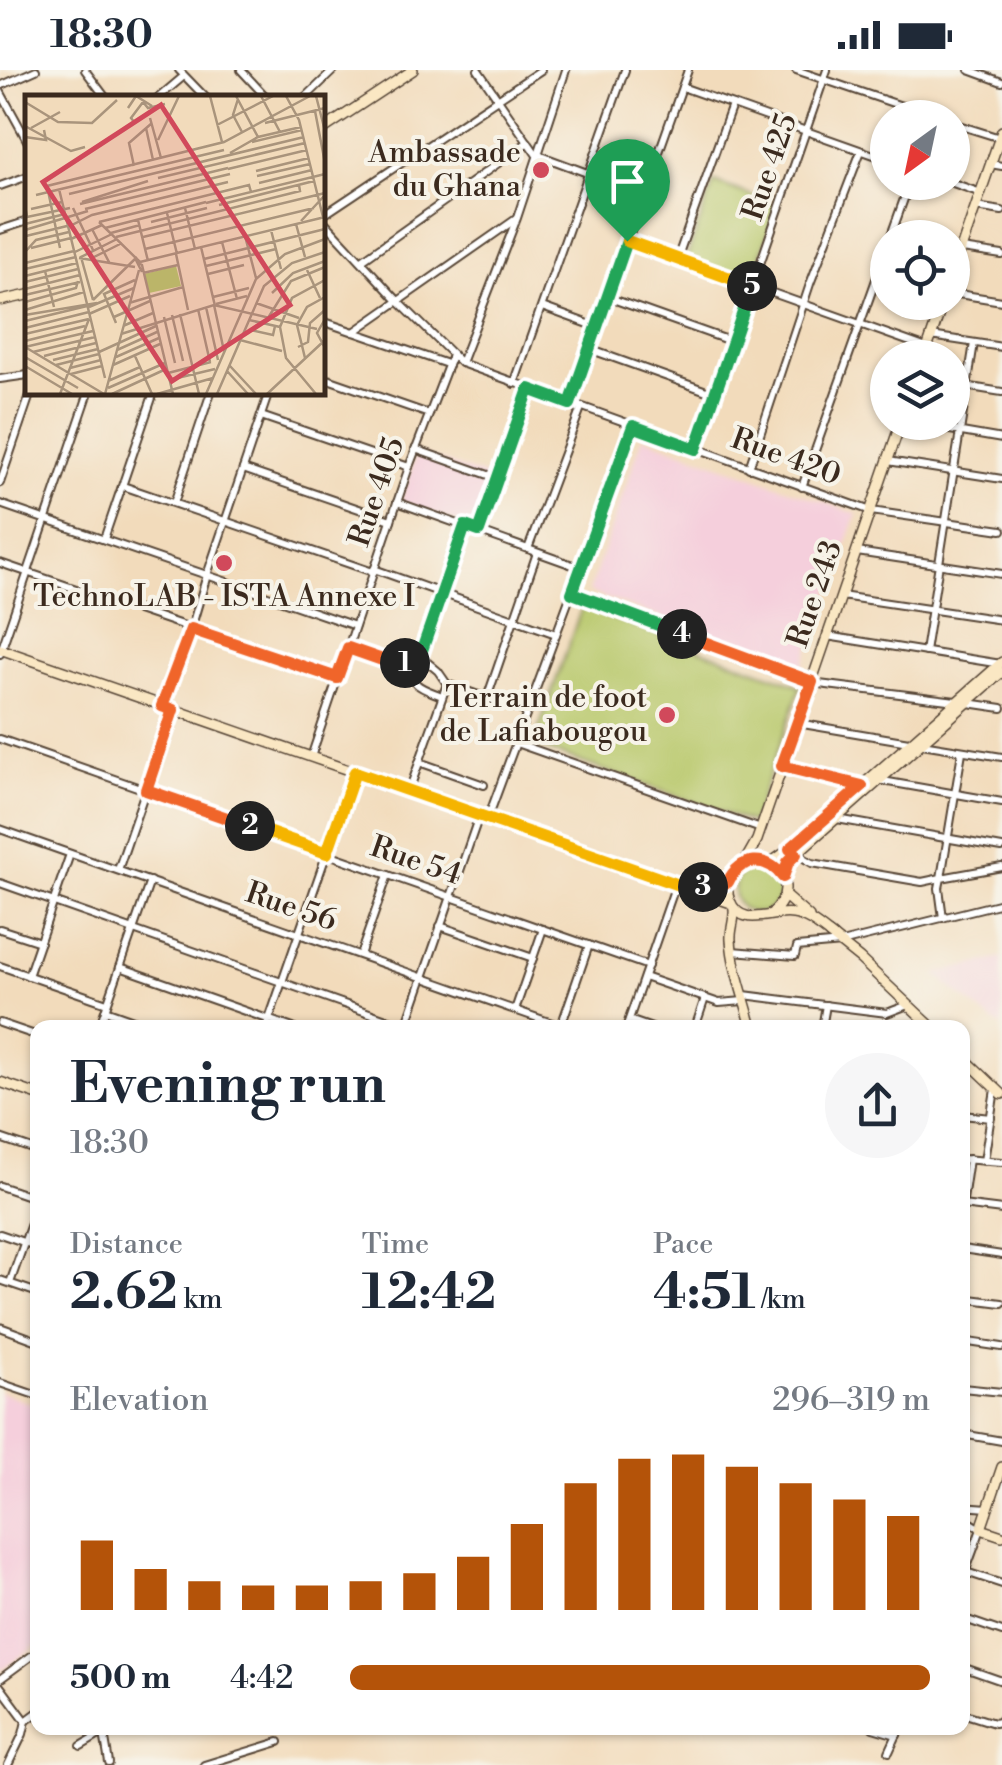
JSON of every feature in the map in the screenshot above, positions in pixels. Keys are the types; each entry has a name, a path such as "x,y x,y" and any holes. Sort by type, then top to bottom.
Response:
{"main road":[{"path":"325,128 413,70"},
{"path":"970,224 1001,135"},
{"path":"0,300 25,296"},
{"path":"930,340 937,320"},
{"name":"Rue 243","path":"744,863 759,834 896,440"},
{"path":"1,651 681,885 733,906 746,916 764,918 780,906 785,896 783,877 793,852 862,786 922,744 1001,666"},
{"path":"768,863 793,852 836,819 910,742 962,702"},
{"path":"759,834 768,863"},
{"path":"750,1020 732,951 733,906 728,882 744,863 759,860 783,877"},
{"path":"681,885 704,887 728,882"},
{"path":"785,896 925,1020"},
{"path":"772,914 792,913 806,918 837,940"},
{"path":"734,924 746,916"},
{"path":"970,1063 999,1091"},
{"path":"0,1082 30,1092"},
{"path":"1002,1467 998,1489 981,1529 1002,1536"}],"street":[{"path":"25,136 0,89 36,70"},
{"path":"85,70 104,95"},
{"path":"241,70 264,95"},
{"path":"308,95 334,70"},
{"path":"478,70 536,154 644,194"},
{"path":"325,216 541,70"},
{"path":"325,221 460,363 516,218 566,70"},
{"path":"514,384 625,70"},
{"path":"570,404 688,70"},
{"path":"796,70 884,100"},
{"name":"Rue 425","path":"696,449 827,70"},
{"path":"969,70 1002,82"},
{"path":"161,95 182,73 203,95"},
{"path":"682,87 870,154"},
{"path":"677,259 732,105"},
{"path":"970,127 1001,135"},
{"path":"362,260 528,142"},
{"path":"749,468 861,151"},
{"path":"990,164 1002,166"},
{"path":"0,186 25,177"},
{"path":"970,189 980,193"},
{"path":"976,206 1002,211"},
{"path":"354,332 516,218"},
{"path":"0,230 25,222"},
{"path":"627,241 896,340"},
{"path":"970,249 1002,255"},
{"path":"802,487 870,296"},
{"path":"608,297 733,342"},
{"path":"970,297 1002,302"},
{"path":"541,307 597,327"},
{"path":"325,323 447,364"},
{"path":"932,336 1002,347"},
{"path":"970,368 974,343"},
{"path":"589,350 715,394"},
{"name":"Rue 405","path":"310,758 409,467 452,355"},
{"name":"Rue 420","path":"460,363 870,512 1002,530"},
{"path":"0,379 25,375"},
{"path":"325,378 428,414"},
{"path":"970,387 1002,392"},
{"path":"479,531 529,389"},
{"path":"0,483 30,395"},
{"path":"1,651 88,395"},
{"path":"104,540 153,395"},
{"path":"174,503 210,395"},
{"path":"162,706 268,395"},
{"path":"528,549 581,408"},
{"path":"261,416 409,467"},
{"path":"410,1020 450,897 516,743 633,426"},
{"path":"970,434 1002,439"},
{"path":"926,652 959,440"},
{"path":"416,449 497,478"},
{"path":"888,461 1002,479"},
{"path":"242,469 391,520"},
{"path":"122,486 556,634"},
{"path":"397,502 581,568"},
{"path":"0,504 355,626"},
{"path":"348,648 388,662 410,663 420,656 465,526"},
{"path":"487,698 537,552"},
{"path":"856,552 1002,574"},
{"path":"0,563 337,678"},
{"path":"572,593 812,682 1002,708"},
{"path":"842,596 1002,620"},
{"path":"828,636 1001,666"},
{"path":"420,656 438,670 447,684 527,712"},
{"path":"410,663 410,676 415,684 442,696"},
{"path":"409,791 447,684"},
{"path":"118,870 173,710"},
{"path":"797,724 910,742"},
{"name":"Rue 54","path":"0,738 648,966"},
{"path":"516,743 759,834"},
{"path":"922,744 1002,757"},
{"path":"943,918 940,888 962,752"},
{"path":"419,762 484,785"},
{"path":"782,766 862,786"},
{"path":"269,1020 355,772"},
{"path":"876,779 1002,802"},
{"path":"836,819 1002,848"},
{"name":"Rue 56","path":"0,829 544,1020"},
{"path":"793,852 812,863 922,882 1002,867"},
{"path":"28,976 70,854"},
{"path":"360,955 388,875"},
{"path":"102,1020 150,881"},
{"path":"0,883 388,1020"},
{"path":"629,1020 681,885"},
{"path":"732,951 795,956 797,947 1002,903"},
{"path":"440,926 533,958"},
{"path":"0,928 40,942"},
{"path":"516,1010 543,929"},
{"path":"566,1020 589,945"},
{"path":"0,966 138,1020"},
{"path":"120,967 260,1020"},
{"path":"644,976 719,1003 744,998 887,1013 908,1004"},
{"path":"698,1020 705,998"},
{"path":"823,1020 826,1005"},
{"path":"920,1015 920,1020"},
{"path":"0,1023 30,1033"},
{"path":"970,1069 976,1069"},
{"path":"984,1161 999,1091"},
{"path":"970,1115 991,1118"},
{"path":"0,1138 30,1148"},
{"path":"970,1159 1002,1162"},
{"path":"0,1186 30,1199"},
{"path":"970,1207 1002,1210"},
{"path":"10,1284 30,1225"},
{"path":"0,1234 30,1244"},
{"path":"970,1250 1002,1255"},
{"path":"0,1280 30,1290"},
{"path":"970,1299 1002,1303"},
{"path":"0,1327 30,1337"},
{"path":"970,1342 1002,1346"},
{"path":"0,1383 30,1393"},
{"path":"970,1389 1002,1392"},
{"path":"970,1435 1002,1441"},
{"path":"970,1507 988,1508"},
{"path":"970,1522 981,1529 970,1561"},
{"path":"970,1573 1002,1584"},
{"path":"970,1621 1002,1632"},
{"path":"26,1720 1,1689 30,1659"},
{"path":"970,1670 1002,1681"},
{"path":"970,1715 994,1723 1002,1718"},
{"path":"8,1765 30,1717"},
{"path":"81,1746 99,1735"},
{"path":"109,1735 109,1762"},
{"path":"889,1752 896,1735"},
{"path":"204,1765 224,1763 279,1742"}],"shaded area":[{"path":"643,437 857,514 802,668 589,592"},
{"path":"417,452 495,480 478,529 401,502"},
{"path":"1002,958 1002,1026 935,974"},
{"path":"0,1392 30,1403 30,1650 0,1671"}],"green space":[{"path":"714,182 778,205 751,282 686,259"},
{"name":"Terrain de foot de Lafiabougou","path":"582,607 801,686 752,823 533,745"},
{"path":"757,867 773,874 780,890 773,906 757,913 741,906 734,890 741,874"}],"place":[{"name":"Ambassade du Ghana","path":"541,170"},
{"name":"TechnoLAB - ISTA Annexe I","path":"224,563"},
{"name":"Terrain de foot de Lafiabougou","path":"667,715"}],"route":[{"path":"627,241 752,286 696,449 633,426 572,593 812,682 782,766 862,786 790,849 796,854 788,862 783,877 775,867 759,860 744,863 728,882 686,886 355,772 327,853 146,790 173,710 162,706 191,629 337,678 348,648 388,662 410,663 420,656 465,526 479,531 529,389 570,404 627,241"}]}
